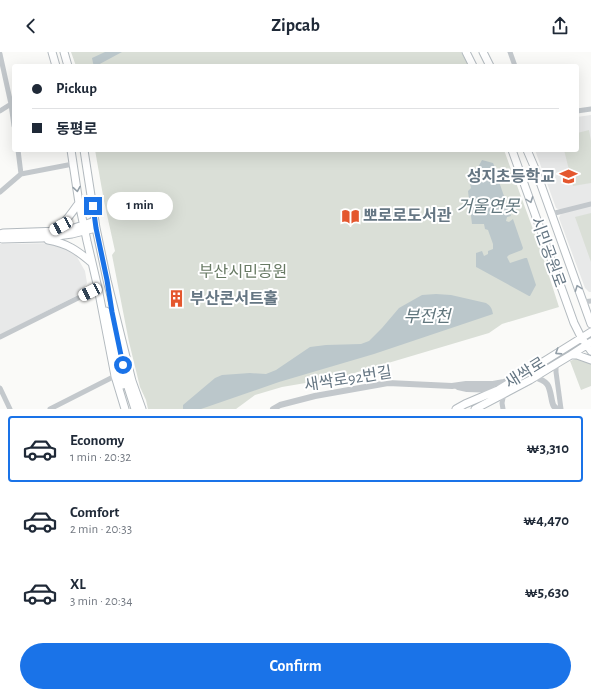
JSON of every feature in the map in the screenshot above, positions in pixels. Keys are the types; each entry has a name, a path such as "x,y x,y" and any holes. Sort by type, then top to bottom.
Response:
{"main road":[{"path":"52,52 55,64"},
{"path":"64,52 67,64"},
{"path":"466,52 472,64"},
{"path":"483,52 489,64"},
{"path":"71,152 84,228 98,288 115,376 124,409"},
{"path":"84,152 95,225 107,280 132,381 142,409"},
{"name":"시민공원로","path":"513,152 574,323 581,337 590,346"},
{"name":"시민공원로","path":"529,152 551,214 587,302 591,324"},
{"path":"53,231 67,221 79,203"},
{"path":"42,238 95,225"},
{"path":"0,234 84,228"},
{"path":"0,238 42,238 59,241 72,248 92,263"},
{"path":"107,280 124,381 135,409"},
{"path":"98,288 109,321 130,409"},
{"name":"새싹로","path":"475,409 501,392 525,373 591,332"},
{"name":"새싹로","path":"456,409 465,404 501,392 534,377 571,355 590,346"},
{"path":"571,355 591,360"}],"street":[{"path":"510,52 514,64"},
{"path":"0,54 12,104 0,111"},
{"path":"579,111 591,109"},
{"path":"18,152 21,174"},
{"path":"0,192 21,174 73,164"},
{"path":"551,214 591,204"},
{"path":"0,337 98,288"},
{"name":"새싹로","path":"556,364 561,409"},
{"name":"새싹로92번길","path":"452,386 466,384 493,384 504,382 525,373"},
{"path":"50,409 115,376"},
{"name":"새싹로","path":"534,377 542,379 548,385 554,406 557,409"},
{"name":"새싹로92번길","path":"273,409 280,405 315,396 388,383 452,386 501,392"},
{"path":"0,388 10,409"},
{"path":"465,404 471,393 467,389"},
{"name":"새싹로","path":"501,392 503,409"}],"shaded area":[{"name":"성지초등학교","path":"591,115 591,292 585,288 559,218 562,211 556,208 536,152 579,152 579,117"},
{"path":"57,243 70,250 77,257 85,271 87,283 76,296 0,335 0,244"}],"green space":[{"path":"71,52 461,52 468,64 75,64"},
{"path":"589,130 591,141 591,183 573,186 564,152 579,152 579,132"},
{"name":"부산시민공원","path":"95,152 505,152 541,251 559,307 502,324 489,333 341,377 282,387 255,395 236,409 148,409 140,387 129,342 112,255 115,251"},
{"path":"591,213 591,262 575,217"},
{"path":"578,358 591,361 591,386 581,390 570,361"}],"water":[{"path":"105,52 122,52 100,64 94,64 92,58"},
{"name":"거울연못","path":"482,160 493,163 495,168 479,174 478,176 480,181 497,176 511,216 507,217 506,221 509,222 513,219 523,248 522,250 507,257 510,263 527,258 536,285 530,296 476,267 476,253 482,251 484,256 488,254 488,251 493,249 493,244 488,230 485,229 484,224 472,224 468,191 471,188 471,180"},
{"name":"부전천","path":"422,295 451,295 486,303 491,308 493,314 374,354 279,382 201,409 183,409 183,405 215,378 222,375 250,373 266,374 276,370 310,347 361,344 369,341 399,308"}],"place":[{"name":"성지초등학교","path":"568,177"},
{"name":"뽀로로도서관","path":"350,216"},
{"name":"부산콘서트홀","path":"177,299"}],"route":[{"path":"93,206 123,365"}]}
